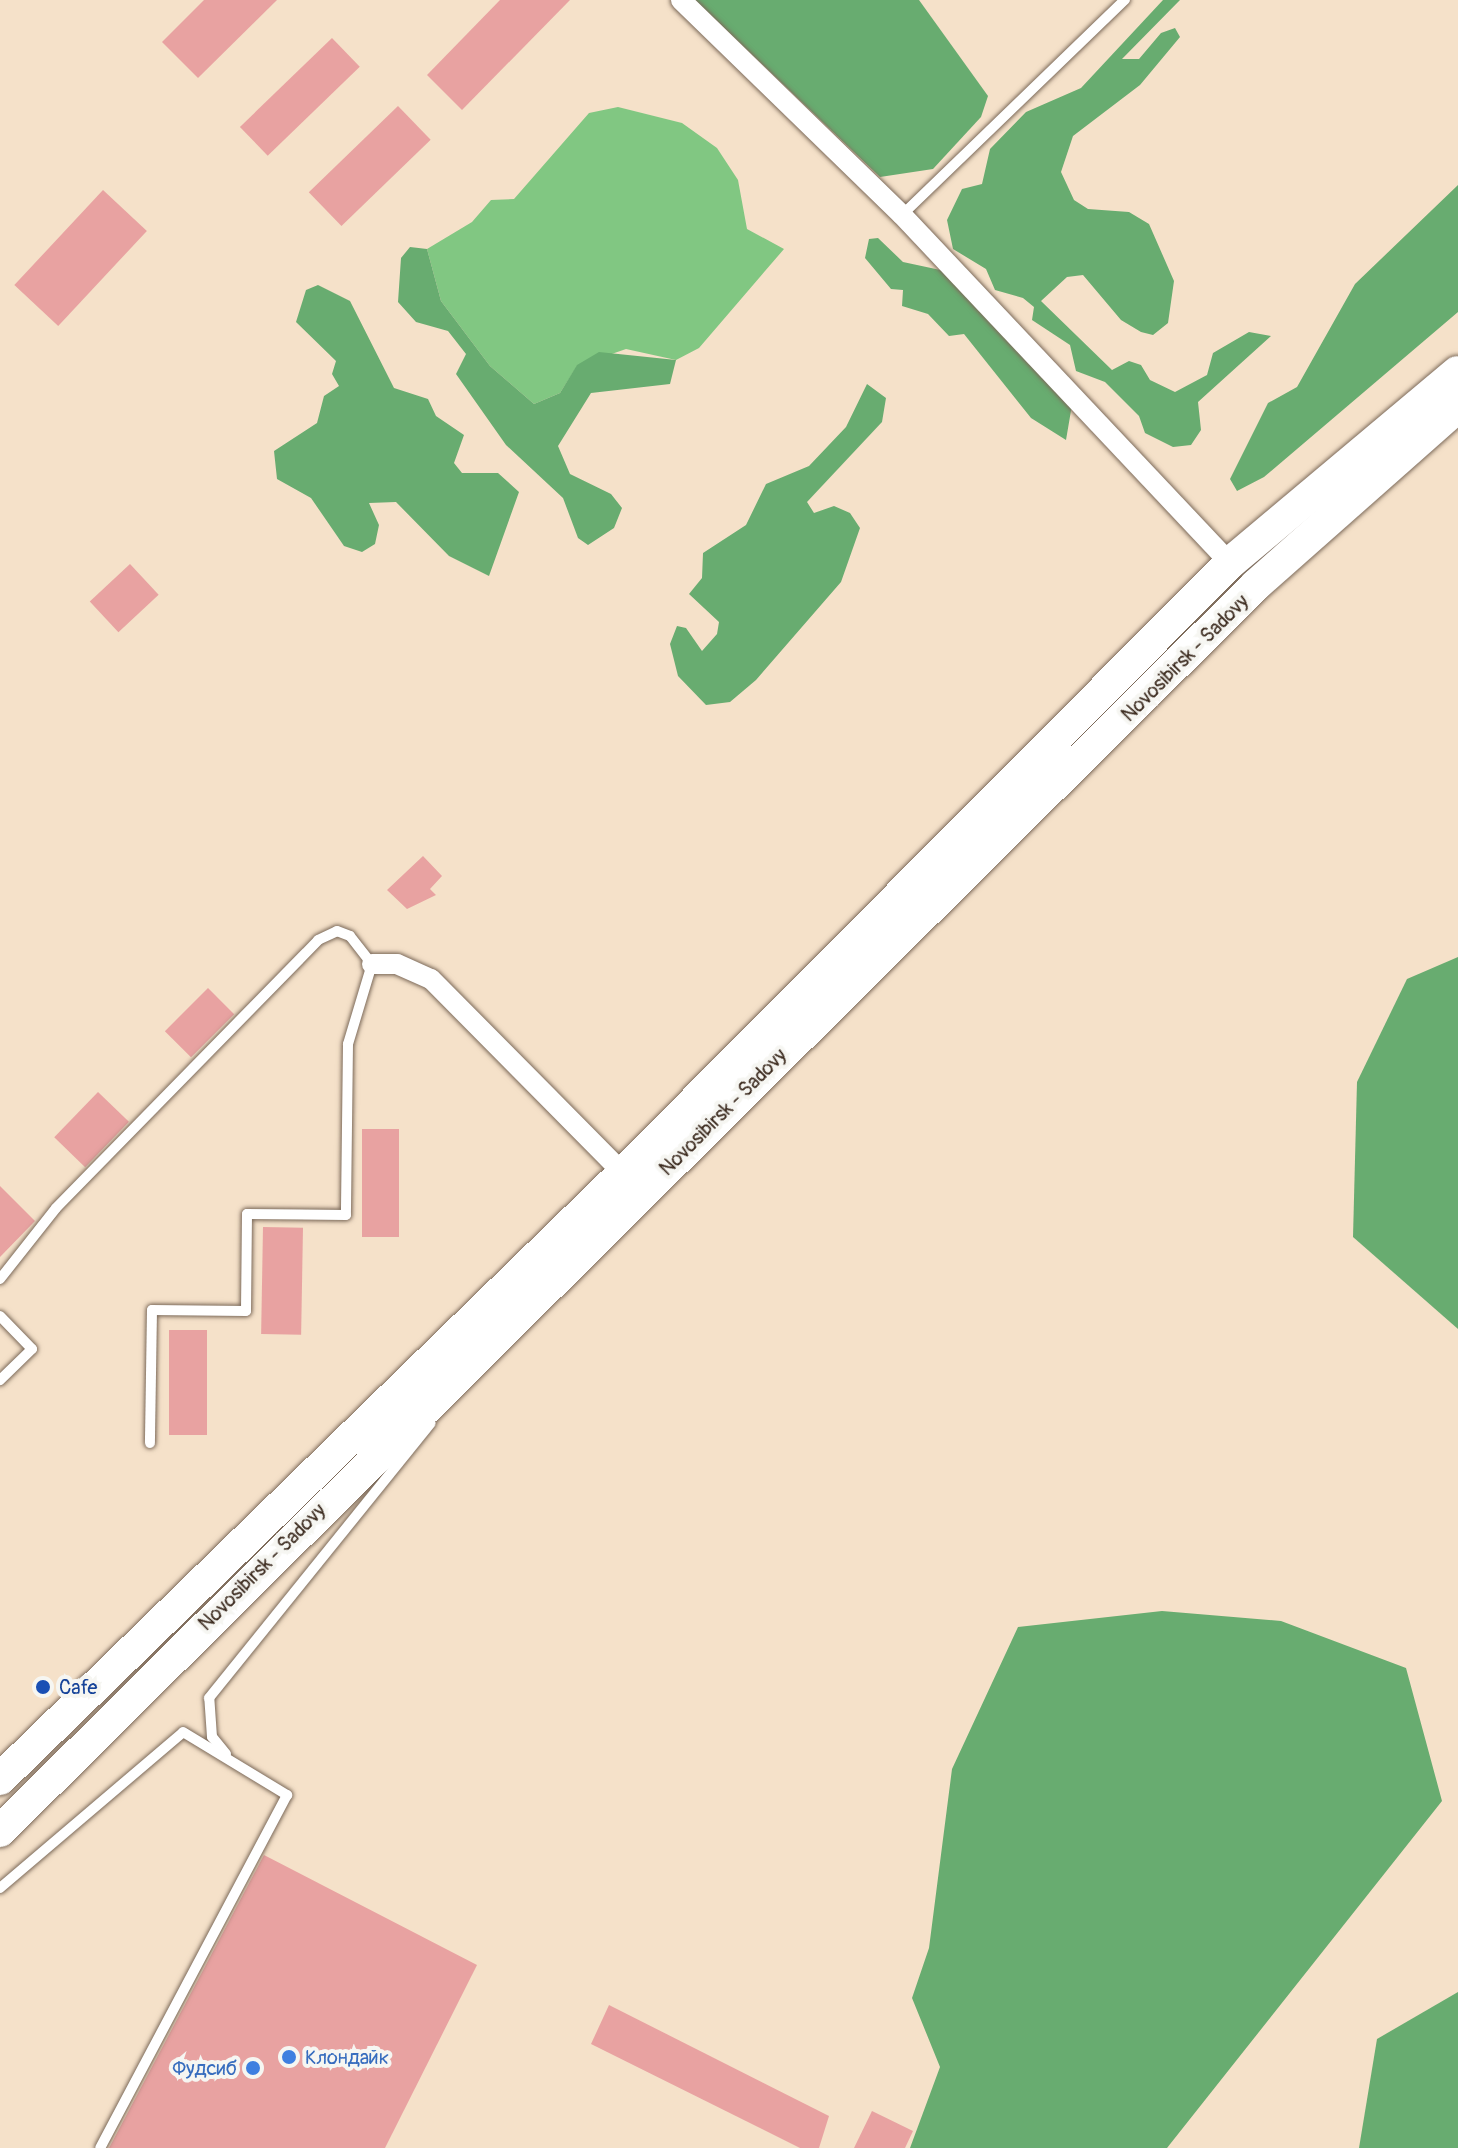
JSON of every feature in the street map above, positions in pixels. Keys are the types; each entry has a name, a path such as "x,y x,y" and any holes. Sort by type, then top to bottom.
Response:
{"main road":[{"name":"Novosibirsk - Sadovy","path":"0,1779 623,1173 1230,563 1458,372"},
{"name":"Novosibirsk - Sadovy","path":"0,1831 513,1318 1256,585 1458,406"}],"street":[{"path":"681,0 902,215 1230,563"},
{"path":"372,964 397,964 431,979 623,1173"}],"lane":[{"path":"902,215 1125,0"},
{"path":"0,1279 56,1208 318,940 337,931 350,936 372,964 348,1044 346,1215 247,1214 246,1311 152,1310 150,1443"},
{"path":"0,1316 32,1349 0,1380"},
{"path":"232,1762 206,1717 219,1683 513,1318"},
{"path":"0,1888 183,1732 287,1795 100,2148"}],"green space":[{"path":"695,0 919,0 988,96 981,117 933,169 880,177"},
{"path":"1163,0 1180,0 1122,59 1139,59 1161,33 1175,28 1180,37 1140,85 1073,136 1061,172 1074,200 1088,209 1129,212 1149,224 1174,281 1168,323 1153,335 1141,332 1121,320 1083,275 1067,277 1041,301 1112,370 1129,361 1141,365 1150,380 1175,392 1207,375 1213,353 1249,332 1271,336 1198,402 1201,430 1191,445 1173,447 1145,433 1139,416 1105,382 1076,371 1070,345 1032,320 1034,307 1023,298 995,290 986,269 953,249 947,220 962,189 982,184 990,149 1026,112 1081,88"},
{"path":"618,107 682,123 717,148 738,180 747,229 784,249 699,348 676,360 626,349 577,366 560,393 534,404 490,366 441,301 427,249 472,222 491,200 514,199 589,113"},
{"path":"1458,185 1458,312 1264,477 1237,491 1230,479 1268,403 1297,387 1355,284"},
{"path":"878,238 903,262 945,271 1073,399 1066,440 1031,418 964,334 949,336 928,314 902,306 903,290 891,289 865,258 869,239"},
{"path":"410,247 427,249 441,301 490,366 534,404 560,393 577,365 599,352 676,360 670,384 591,393 558,446 570,474 611,494 622,508 614,528 588,545 578,538 563,498 506,445 456,374 466,354 448,331 416,322 398,302 401,258"},
{"path":"318,285 350,301 394,388 428,399 436,416 464,435 454,463 462,473 498,473 519,492 489,576 449,556 396,502 369,503 379,525 375,544 362,552 344,546 311,498 277,479 274,451 317,423 324,396 339,386 332,374 336,361 296,322 306,290"},
{"path":"867,384 886,398 882,422 807,502 814,513 834,506 850,513 860,528 841,582 756,680 730,702 706,705 678,676 670,644 677,626 686,628 702,651 717,634 719,622 689,594 702,578 703,553 746,525 766,484 809,466 846,427"},
{"path":"1458,957 1458,1329 1353,1237 1357,1082 1407,979"},
{"path":"1162,1611 1281,1621 1406,1668 1442,1801 1167,2148 910,2148 940,2067 912,1998 929,1948 952,1769 1018,1627"},
{"path":"1458,1992 1458,2148 1359,2148 1377,2039"}],"building":[{"path":"204,0 277,0 198,78 162,42"},
{"path":"500,0 570,0 462,110 427,75"},
{"path":"332,38 360,67 268,156 240,127"},
{"path":"398,106 431,140 341,226 309,192"},
{"path":"103,190 147,231 58,326 14,285"},
{"path":"130,564 159,595 118,632 90,602"},
{"path":"423,856 442,876 430,889 436,895 407,909 387,890"},
{"path":"208,988 234,1014 191,1057 165,1031"},
{"path":"98,1092 129,1122 85,1167 54,1137"},
{"path":"362,1129 399,1129 399,1237 362,1237"},
{"path":"0,1186 35,1221 0,1257"},
{"path":"263,1227 303,1228 301,1335 261,1334"},
{"path":"169,1330 207,1330 207,1435 169,1435"},
{"name":"Клондайк","path":"264,1855 477,1965 385,2148 109,2148"},
{"path":"609,2005 829,2116 819,2148 800,2148 591,2044"},
{"path":"872,2111 913,2131 905,2148 854,2148"}],"place":[{"name":"Cafe","path":"43,1687"},
{"name":"Клондайк","path":"289,2057"},
{"name":"Фудсиб","path":"253,2068"}]}
